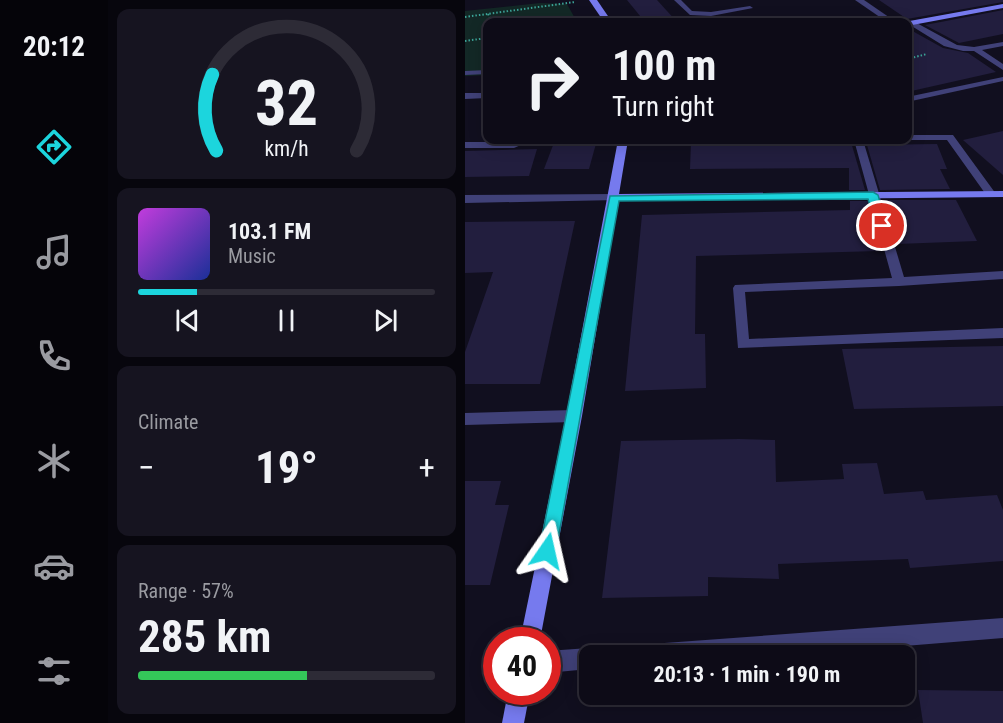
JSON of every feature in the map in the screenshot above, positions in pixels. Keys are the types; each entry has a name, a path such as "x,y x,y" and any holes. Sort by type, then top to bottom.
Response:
{"street":[{"path":"593,0 605,18"},
{"path":"859,0 886,18"},
{"path":"912,23 1003,6"},
{"path":"533,627 574,416 622,144"},
{"path":"465,199 997,194"},
{"path":"781,645 1003,628"},
{"path":"561,661 579,660"},
{"path":"513,723 516,705"}],"lane":[{"path":"677,0 690,13 711,14 750,8 741,0"},
{"path":"912,24 953,49 977,50 1003,44"},
{"path":"977,50 1003,68"},
{"path":"465,73 483,72"},
{"path":"912,99 1003,79"},
{"path":"465,96 483,96"},
{"path":"912,138 950,137 997,194"},
{"path":"465,145 517,144"},
{"path":"859,144 899,282"},
{"path":"1003,275 899,282 739,288 743,344 1003,333"},
{"path":"465,419 574,416"}],"path":[{"path":"465,17 575,2"},
{"path":"488,14 490,18"},
{"path":"465,41 483,39"}],"green space":[{"path":"540,3 567,4 575,18 483,18 483,75 465,76 465,11"}],"building":[{"path":"627,0 657,0 673,18 642,18"},
{"path":"879,0 1003,0 1003,2 906,18"},
{"path":"1003,10 1003,34 959,43 925,25"},
{"path":"912,31 943,48 968,53 996,72 912,91"},
{"path":"1003,131 1003,175 963,140"},
{"path":"553,144 596,144 589,169 544,169"},
{"path":"691,144 852,144 865,190 849,190 849,168 690,169"},
{"path":"937,144 947,169 940,169 950,189 880,190 867,145"},
{"path":"537,149 529,176 465,177 465,151"},
{"path":"883,200 956,200 977,241 897,244"},
{"path":"850,201 868,201 881,245 877,245 879,251 696,256 695,334 705,334 706,388 625,391 642,215 850,210"},
{"path":"575,221 540,384 465,384 465,352 493,272 465,273 465,222"},
{"path":"1003,346 1003,406 854,409 842,349"},
{"path":"775,440 776,482 844,479 842,464 877,463 884,494 923,491 926,500 997,495 1003,510 1003,561 910,568 908,559 778,564 779,579 708,577 708,596 602,598 621,441"},
{"path":"465,481 501,481 495,505 509,505 490,585 465,585"},
{"path":"918,690 1003,691 1003,723 923,723"}],"route":[{"path":"547,551 614,198 873,195 882,226"}]}
